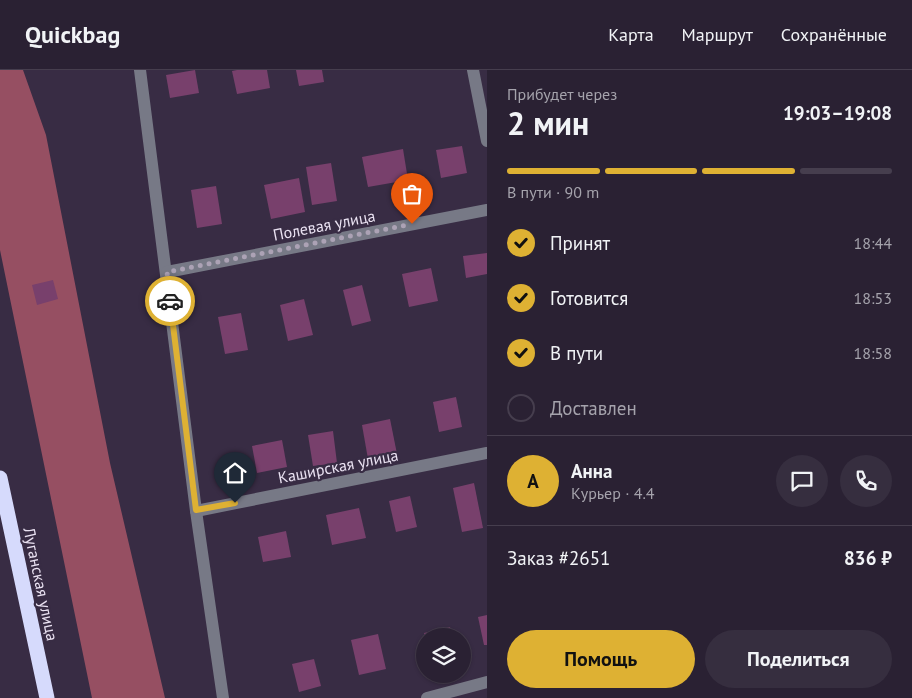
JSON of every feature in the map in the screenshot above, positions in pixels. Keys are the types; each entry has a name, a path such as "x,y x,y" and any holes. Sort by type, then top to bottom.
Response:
{"highway":[{"name":"Луганская улица","path":"0,478 47,698"}],"street":[{"path":"140,70 196,510 223,698"},
{"path":"473,70 487,141"},
{"name":"Полевая улица","path":"167,272 487,210"},
{"name":"Каширская улица","path":"196,510 487,453"},
{"path":"426,698 487,682"}],"shaded area":[{"path":"0,70 23,70 46,135 110,463 165,698 92,698 0,250"}],"building":[{"path":"195,70 199,93 170,98 166,75"},
{"path":"267,70 270,88 237,94 232,71"},
{"path":"296,70 322,70 324,82 299,86"},
{"path":"462,146 467,173 441,178 436,150"},
{"path":"403,149 408,180 368,187 362,157"},
{"path":"331,163 337,201 312,205 306,167"},
{"path":"299,178 305,212 271,219 264,185"},
{"path":"216,186 222,224 197,228 191,190"},
{"path":"487,253 487,274 466,278 463,256"},
{"path":"431,268 438,301 409,307 402,274"},
{"path":"53,280 58,299 37,305 32,285"},
{"path":"362,285 371,321 352,326 343,290"},
{"path":"304,299 313,335 288,341 280,305"},
{"path":"241,313 248,350 225,354 218,317"},
{"path":"456,397 462,427 439,432 433,402"},
{"path":"390,419 397,454 368,459 362,425"},
{"path":"333,431 337,463 313,466 308,435"},
{"path":"282,440 287,467 257,473 252,446"},
{"path":"474,483 483,528 462,532 453,488"},
{"path":"410,496 417,527 396,532 389,501"},
{"path":"359,508 366,538 332,545 326,515"},
{"path":"286,531 291,557 263,562 258,537"},
{"path":"487,615 487,645 484,645 478,617"},
{"path":"378,634 386,669 359,675 351,640"},
{"path":"314,659 321,686 299,692 292,664"}],"way so far":[{"path":"170,301 167,272 412,224"}],"route":[{"path":"170,301 196,510 235,503"}]}
